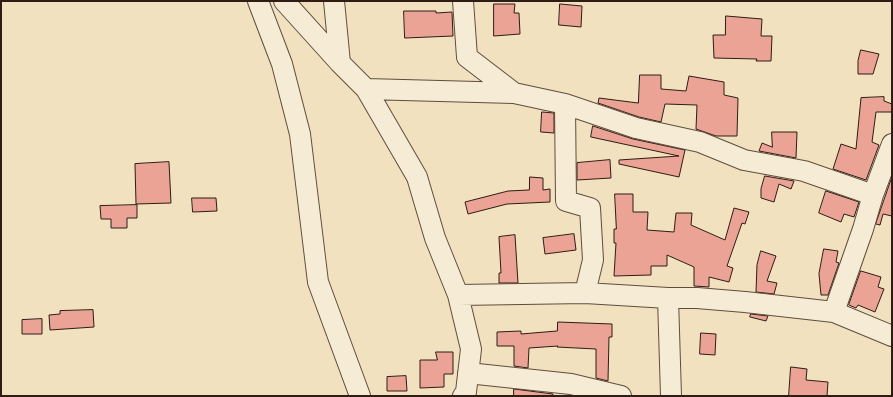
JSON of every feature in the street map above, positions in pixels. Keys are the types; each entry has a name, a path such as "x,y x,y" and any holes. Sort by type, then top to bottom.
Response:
{"street":[{"path":"258,1 282,64 300,134 318,282 360,396"},
{"path":"284,1 366,89 417,177 436,238 458,295 471,349 466,392 463,396"},
{"path":"334,1 340,62"},
{"path":"464,1 467,57 514,93"},
{"path":"366,89 514,93 565,104 636,128 700,142 744,160 804,171 873,196"},
{"path":"565,104 566,201 590,208 593,260 585,293"},
{"path":"834,312 892,144"},
{"path":"458,295 585,293 721,300 834,312 892,336"},
{"path":"668,298 671,396"},
{"path":"468,372 571,384 621,396"}],"building":[{"path":"494,4 515,4 514,13 519,13 520,34 494,36"},
{"path":"560,4 582,6 581,27 559,25"},
{"path":"404,11 436,11 436,13 452,12 453,36 405,38"},
{"path":"726,16 762,19 761,36 772,36 771,61 756,61 757,59 714,58 713,35 725,35"},
{"path":"861,50 879,54 873,74 858,74 858,61"},
{"path":"640,75 661,75 661,89 686,91 689,76 724,82 724,95 738,98 737,136 716,136 696,129 697,105 665,104 661,122 639,117 598,103 599,98 638,103"},
{"path":"884,97 884,101 892,104 892,112 876,112 872,142 879,145 866,180 833,169 841,144 856,149 861,98"},
{"path":"542,112 554,113 554,133 541,132"},
{"path":"593,126 633,139 685,150 679,177 619,164 619,160 679,156 591,137"},
{"path":"772,132 797,132 796,158 759,151 762,143 772,147"},
{"path":"610,160 611,178 577,180 577,163"},
{"path":"169,162 171,203 136,204 135,164"},
{"path":"765,176 794,181 791,189 779,184 774,202 761,198 761,189"},
{"path":"530,177 543,178 543,190 550,189 550,202 507,204 468,214 465,202 508,191 529,190"},
{"path":"892,177 892,216 883,214 880,225 876,224"},
{"path":"826,191 859,202 854,217 844,214 841,222 819,213"},
{"path":"615,194 633,194 633,212 648,212 647,230 674,232 676,213 692,213 691,225 725,240 734,208 749,212 745,224 742,223 727,266 733,268 729,282 709,277 709,287 694,286 694,267 667,255 667,266 651,266 651,275 614,276 616,243 614,243 614,229 616,229"},
{"path":"192,198 216,198 217,211 193,212"},
{"path":"137,205 137,218 127,218 127,228 111,228 111,219 101,219 100,206"},
{"path":"574,234 576,250 545,254 543,238"},
{"path":"515,235 518,283 499,283 499,273 501,273 499,237"},
{"path":"824,249 838,251 836,262 839,263 828,295 821,295 819,274"},
{"path":"761,251 776,256 767,281 777,283 774,294 756,292 757,265"},
{"path":"861,271 881,277 878,287 884,289 875,312 858,305 856,308 849,305"},
{"path":"93,310 94,327 50,330 49,315 60,314 60,311"},
{"path":"751,314 768,316 766,321 750,317"},
{"path":"42,319 42,334 22,334 22,320"},
{"path":"558,322 612,324 612,337 609,337 608,381 596,378 596,349 557,347 558,346 529,348 528,368 514,366 514,346 497,346 497,332 521,331 521,334 557,331"},
{"path":"701,333 716,334 715,355 700,354"},
{"path":"436,352 453,352 453,374 444,374 444,387 420,388 420,360 437,360"},
{"path":"791,367 807,369 806,380 828,382 827,396 789,396"},
{"path":"406,376 407,391 387,391 387,377"},
{"path":"514,389 553,394 553,396 514,396"}]}
